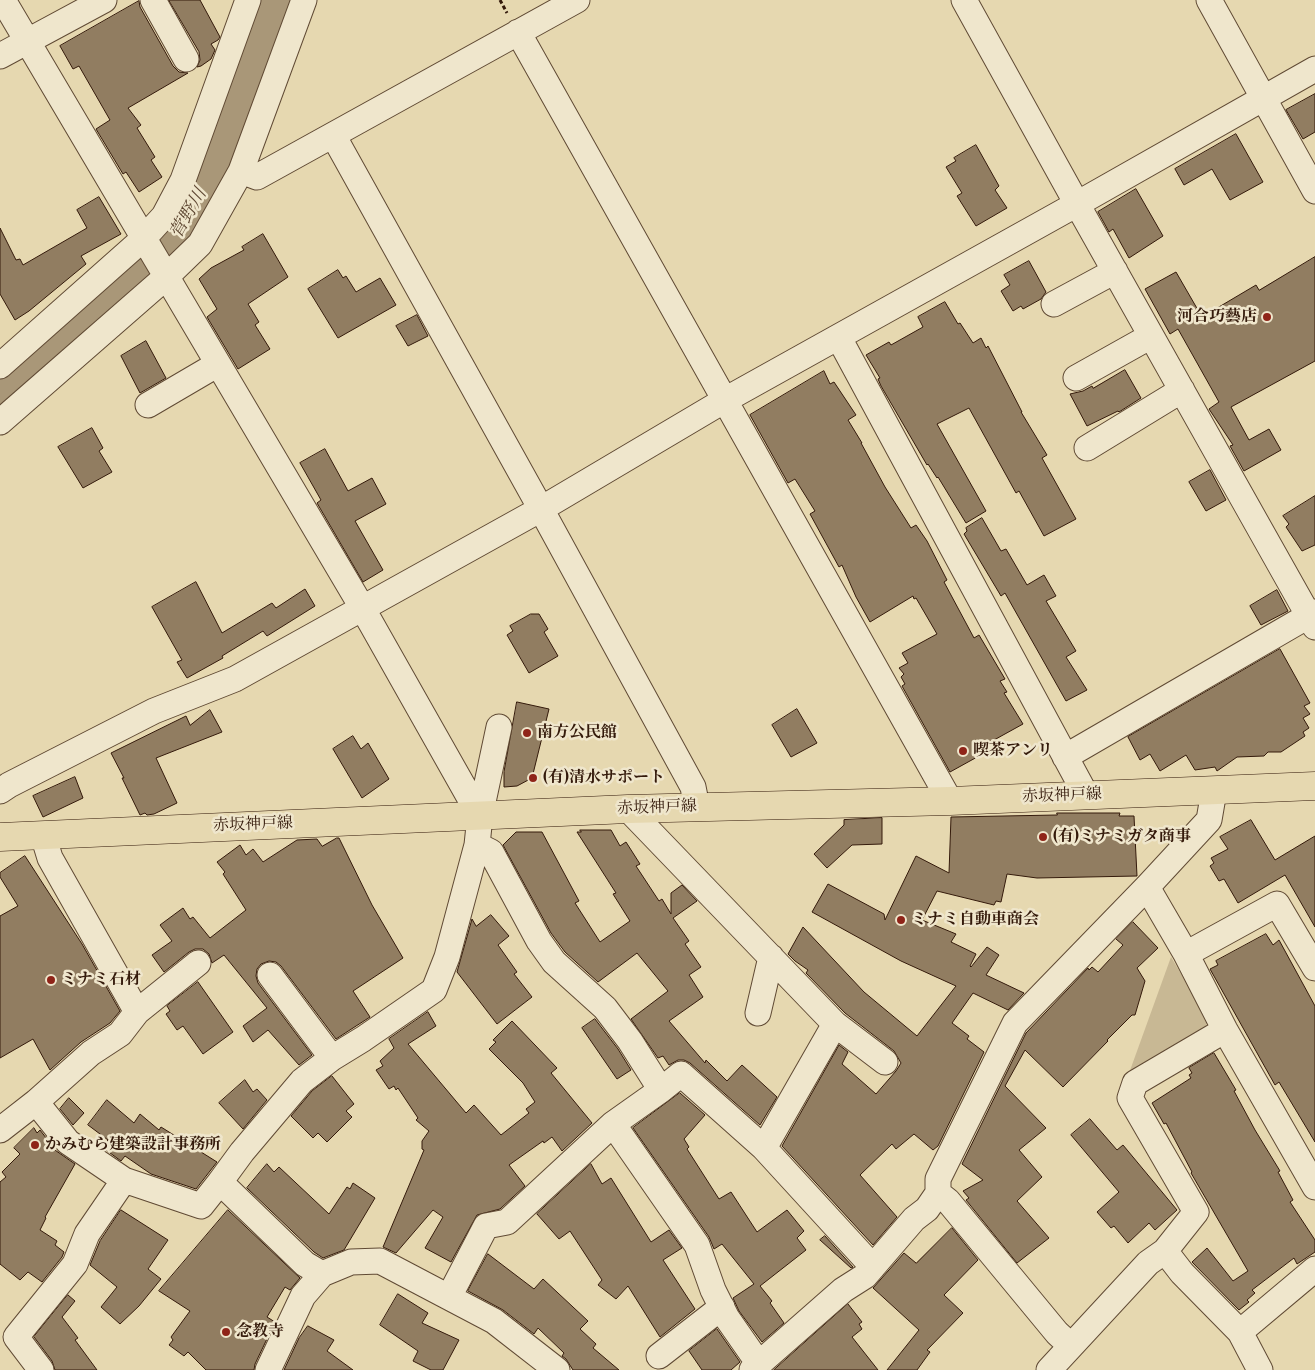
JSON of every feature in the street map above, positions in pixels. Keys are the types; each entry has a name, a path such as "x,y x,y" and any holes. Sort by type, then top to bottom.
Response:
{"main road":[{"name":"赤坂神戸線","path":"0,837 628,808 950,801 1315,786"}],"street":[{"path":"3,0 363,609 480,816"},
{"path":"0,56 104,0"},
{"path":"153,0 186,59"},
{"path":"0,366 143,239 164,216 183,180 248,0"},
{"path":"0,422 166,277 200,244 241,171 304,0"},
{"path":"241,171 257,177 577,0"},
{"path":"964,0 1151,336 1313,618 1065,757"},
{"path":"1209,0 1315,191"},
{"path":"518,32 950,801"},
{"path":"3,781 154,711 235,679 541,509 725,400 1315,69"},
{"path":"333,135 693,786 698,807"},
{"path":"1054,304 1115,271"},
{"path":"1076,378 1151,336"},
{"path":"838,338 1086,795"},
{"path":"148,405 218,364"},
{"path":"1087,448 1182,390"},
{"path":"36,1102 68,1142 124,1180 201,1206 242,1152 302,1081 332,1058 434,990 447,957 477,844 480,816 499,727"},
{"path":"613,1124 697,1245 713,1290 756,1367 843,1290 865,1276 914,1219 927,1209 938,1193 938,1179 1015,1023 1210,820 1214,791"},
{"path":"628,808 835,1024 885,1062"},
{"path":"43,834 50,858 137,1012"},
{"path":"477,844 492,852 539,940 554,962 605,1008 630,1040 661,1090"},
{"path":"1147,887 1186,954 1225,1030 1315,1187"},
{"path":"1186,954 1277,904 1315,968"},
{"path":"758,1013 771,957"},
{"path":"0,1130 36,1102 92,1053 120,1034 137,1012 198,963"},
{"path":"270,975 332,1058"},
{"path":"764,1148 835,1024"},
{"path":"1049,1370 1148,1263 1165,1251 1196,1212 1130,1098 1135,1083 1225,1030"},
{"path":"449,1297 486,1226 507,1222 613,1124 681,1074 764,1148 873,1267"},
{"path":"41,1370 16,1337 75,1264 87,1234 124,1180"},
{"path":"220,1182 305,1264 322,1274"},
{"path":"938,1193 948,1201 1057,1333 1070,1346"},
{"path":"1165,1251 1182,1273 1240,1332 1260,1370"},
{"path":"268,1370 303,1296 322,1274 351,1262 380,1261 494,1321 550,1368"},
{"path":"1240,1332 1315,1269"},
{"path":"659,1356 722,1307"}],"shaded area":[{"path":"1171,957 1209,1021 1202,1031 1128,1076"}],"building":[{"path":"169,0 200,0 220,37 211,44 215,50 211,59 201,66 197,67 200,60 199,52"},
{"path":"139,1 140,7 173,66 179,72 188,73 128,108 141,125 137,128 155,157 151,160 162,177 139,192 126,172 123,174 96,129 110,120 79,66 73,69 60,46"},
{"path":"1315,94 1315,132 1303,139 1286,110"},
{"path":"1236,134 1263,182 1230,200 1212,169 1184,185 1175,169"},
{"path":"976,145 999,186 995,190 1007,208 976,226 957,196 962,193 946,167 956,161 954,158"},
{"path":"1136,189 1163,236 1129,258 1113,229 1109,232 1098,212"},
{"path":"99,197 121,234 81,256 86,264 29,311 15,320 0,294 0,228 16,260 20,259 23,265 87,228 77,210"},
{"path":"263,234 288,277 248,304 259,322 255,325 270,349 238,369 207,317 217,309 199,279 211,268 244,250 242,247"},
{"path":"1315,257 1315,361 1231,407 1249,440 1269,429 1281,450 1244,471 1230,446 1233,445 1209,409 1219,402 1178,329 1170,334 1145,289 1176,272 1202,317 1256,285 1259,290"},
{"path":"1029,261 1046,292 1041,299 1023,309 1021,306 1013,311 1001,291 1010,285 1004,275"},
{"path":"338,270 343,278 346,276 356,292 380,278 396,305 338,338 308,289"},
{"path":"945,302 958,324 960,323 973,343 981,338 986,348 988,346 1021,412 1047,455 1042,458 1076,519 1044,536 1019,491 1016,493 969,408 937,424 986,511 966,523 938,477 927,465 881,386 878,379 880,378 866,355 889,342 891,345 923,327 918,317"},
{"path":"417,315 428,336 408,346 396,326"},
{"path":"146,341 166,378 140,393 121,356"},
{"path":"1125,370 1141,398 1119,412 1087,426 1070,394 1083,391 1092,386 1093,388"},
{"path":"824,371 830,384 834,382 856,415 848,420 885,487 911,528 916,525 927,541 947,580 944,582 974,638 979,635 1005,679 1000,681 1007,692 1004,693 1023,724 985,745 988,751 950,772 902,686 905,684 901,677 904,674 899,668 908,663 902,653 937,634 913,596 870,622 856,597 842,565 839,567 810,514 815,511 795,479 788,483 750,415"},
{"path":"92,428 103,448 99,451 112,472 83,488 58,447"},
{"path":"325,449 348,491 372,478 386,504 355,521 383,570 363,582 317,503 321,500 300,463"},
{"path":"1210,470 1226,500 1206,511 1189,482"},
{"path":"1315,496 1315,545 1302,551 1286,527 1289,524 1283,516"},
{"path":"982,518 1001,551 1006,549 1027,585 1044,575 1056,596 1046,601 1076,651 1066,657 1087,690 1066,701 1005,593 1001,596 964,534 967,531 966,528"},
{"path":"196,582 222,633 272,603 276,608 305,589 315,606 267,636 263,631 222,656 223,658 187,678 177,662 182,660 152,607"},
{"path":"1277,590 1288,611 1261,625 1250,606"},
{"path":"531,614 539,614 548,629 544,632 558,656 529,673 507,635 513,631 510,626"},
{"path":"1280,649 1310,703 1304,706 1310,714 1303,718 1309,728 1303,732 1305,736 1281,752 1268,752 1264,756 1237,757 1217,771 1215,767 1195,770 1186,755 1160,771 1150,754 1140,760 1128,737"},
{"name":"南方公民館","path":"517,702 549,709 532,778 517,786 504,787 504,772"},
{"path":"797,709 817,743 791,757 772,725"},
{"path":"210,710 222,732 156,758 177,803 154,814 147,815 145,813 140,815 111,753 186,716 190,725"},
{"path":"353,736 361,749 368,743 389,779 362,798 333,749"},
{"path":"75,777 83,798 43,817 33,796"},
{"path":"1057,813 1120,813 1119,816 1134,816 1137,876 1037,878 1007,874 1001,902 996,901 994,905 937,891 922,920 956,934 951,942 976,954 971,967 987,947 999,955 986,975 1024,993 1008,1010 973,993 952,1023 969,1036 967,1039 984,1052 938,1146 933,1150 914,1134 896,1149 892,1144 860,1175 897,1217 873,1245 782,1146 839,1045 848,1052 842,1064 876,1094 901,1063 894,1051 845,1013 806,973 808,970 788,954 803,927 864,992 917,1036 956,986 901,961 812,912 828,884 884,914 885,920 916,856 949,873 951,817 1057,815"},
{"path":"882,818 882,844 852,845 827,868 814,854 844,825 844,820"},
{"path":"1251,820 1275,860 1315,836 1315,927 1285,875 1238,903 1224,879 1219,881 1210,866 1214,863 1211,858 1228,849 1220,837"},
{"path":"580,830 611,830 620,846 626,842 640,864 636,866 659,901 662,899 671,914 671,893 682,885 697,901 673,918 689,941 685,944 701,967 689,975 703,997 669,1021 705,1063 706,1060 727,1081 742,1065 777,1097 760,1125 690,1063 678,1060 669,1065 663,1056 658,1058 631,1019 668,991 637,953 598,982 565,952 551,933 503,845 516,832 542,832 579,901 575,903 600,942 630,921 613,894 616,893 577,832 581,832"},
{"path":"339,838 372,905 403,958 353,991 370,1017 336,1039 281,966 276,962 269,961 261,964 257,969 258,983 312,1055 299,1065 268,1030 253,1042 243,1026 267,1008 224,955 212,963 209,954 203,949 195,949 164,972 152,955 172,941 160,925 183,908 190,919 193,917 210,938 246,910 223,874 225,872 217,862 240,845 246,855 253,849 263,862 297,840 317,839 322,846"},
{"name":"ミナミ石材","path":"25,856 82,944 120,1011 110,1023 81,1042 50,1070 33,1039 0,1058 0,916 18,906 0,877 0,873"},
{"path":"491,915 509,936 498,945 517,972 514,974 532,997 497,1024 457,972 472,919 476,926"},
{"path":"1133,922 1158,948 1137,968 1145,981 1135,1015 1132,1015 1107,1040 1063,1087 1025,1050 1005,1086 1046,1128 1019,1150 1042,1177 1017,1201 1049,1238 1017,1263 966,1200 969,1198 963,1191 983,1180 962,1164 1026,1033 1088,968 1089,970 1092,967 1098,972 1123,945 1116,939"},
{"path":"1266,934 1273,945 1279,940 1315,1006 1315,1142 1279,1082 1275,1085 1210,969 1218,965 1216,961"},
{"path":"198,982 233,1032 203,1054 183,1026 177,1030 166,1014 170,1011 167,1006"},
{"path":"428,1012 436,1026 408,1044 466,1113 474,1105 501,1135 529,1113 526,1109 535,1102 523,1083 489,1049 496,1042 493,1040 512,1021 557,1068 551,1073 592,1123 562,1151 552,1137 544,1143 543,1141 509,1165 525,1186 500,1209 477,1215 451,1262 425,1248 443,1217 433,1210 396,1253 383,1247 424,1150 422,1149 422,1141 429,1131 416,1120 418,1118 398,1088 396,1090 394,1086 389,1089 376,1070 383,1066 380,1061 394,1048 389,1039"},
{"path":"595,1019 631,1070 617,1079 582,1028"},
{"path":"1214,1053 1236,1090 1234,1091 1255,1130 1280,1171 1278,1172 1293,1200 1290,1202 1315,1240 1315,1252 1297,1264 1294,1258 1252,1290 1255,1293 1247,1300 1249,1302 1239,1310 1192,1262 1207,1248 1233,1281 1248,1271 1191,1173 1166,1123 1164,1124 1152,1103 1191,1078 1189,1075 1192,1073 1189,1068"},
{"path":"332,1076 354,1104 346,1111 352,1117 327,1142 318,1133 313,1138 291,1116 312,1091"},
{"path":"245,1080 253,1092 257,1089 267,1100 243,1129 219,1103"},
{"path":"680,1093 705,1115 684,1139 689,1147 687,1149 719,1199 731,1192 757,1232 787,1210 804,1231 797,1238 806,1250 760,1286 772,1301 770,1303 784,1323 762,1342 739,1311 733,1298 754,1284 722,1244 714,1249 709,1237 633,1128"},
{"path":"69,1098 84,1113 73,1125 60,1109"},
{"path":"107,1100 134,1123 140,1114 159,1130 161,1127 217,1162 196,1189 151,1174 125,1156 121,1161 102,1147 108,1140 88,1125"},
{"path":"1090,1119 1117,1150 1123,1145 1177,1210 1155,1230 1149,1223 1128,1243 1114,1226 1111,1228 1097,1212 1119,1192 1071,1135"},
{"path":"34,1128 37,1133 40,1130 52,1148 75,1164 45,1217 40,1230 57,1241 55,1245 64,1252 42,1282 28,1272 20,1280 0,1264 0,1182 6,1177 2,1172 20,1154 14,1148"},
{"path":"267,1164 274,1172 279,1167 329,1214 347,1187 350,1189 353,1183 375,1198 344,1250 323,1258 314,1252 247,1188"},
{"path":"591,1164 602,1184 611,1178 651,1242 669,1230 682,1248 663,1260 695,1309 660,1337 628,1286 616,1299 598,1285 602,1280 570,1231 559,1239 537,1214"},
{"path":"121,1210 168,1240 148,1269 161,1279 139,1306 120,1324 101,1307 117,1287 90,1265 100,1241"},
{"path":"228,1210 300,1278 290,1290 285,1287 267,1317 275,1322 254,1370 206,1370 188,1352 184,1356 169,1345 173,1340 171,1337 190,1311 159,1291"},
{"path":"952,1228 978,1260 944,1295 963,1313 927,1350 930,1352 917,1370 887,1370 919,1330 873,1288 904,1253 916,1263"},
{"path":"825,1236 853,1267 851,1268 820,1240"},
{"path":"488,1254 534,1289 543,1279 588,1321 580,1329 596,1344 593,1348 619,1370 573,1370 562,1356 564,1353 538,1328 534,1334 503,1310 468,1291"},
{"path":"398,1294 428,1313 422,1323 459,1340 443,1370 431,1370 413,1361 418,1351 380,1325"},
{"path":"68,1295 75,1301 62,1317 78,1338 75,1340 97,1370 55,1370 52,1361 34,1337"},
{"path":"848,1304 862,1322 859,1324 862,1329 852,1337 878,1370 774,1370"},
{"path":"308,1326 334,1340 327,1351 353,1370 284,1370 299,1338"},
{"path":"717,1329 740,1362 731,1370 702,1370 689,1351"}],"waterway":[{"name":"菅野川","path":"0,394 104,307 179,238 220,158 276,0"}],"place":[{"name":"河合巧藝店","path":"1267,317"},
{"name":"南方公民館","path":"527,733"},
{"name":"喫茶アンリ","path":"963,751"},
{"name":"(有)清水サポート","path":"533,778"},
{"name":"(有)ミナミガタ商事","path":"1043,837"},
{"name":"ミナミ自動車商会","path":"901,920"},
{"name":"ミナミ石材","path":"51,980"},
{"name":"かみむら建築設計事務所","path":"35,1145"},
{"name":"念教寺","path":"226,1332"}]}
